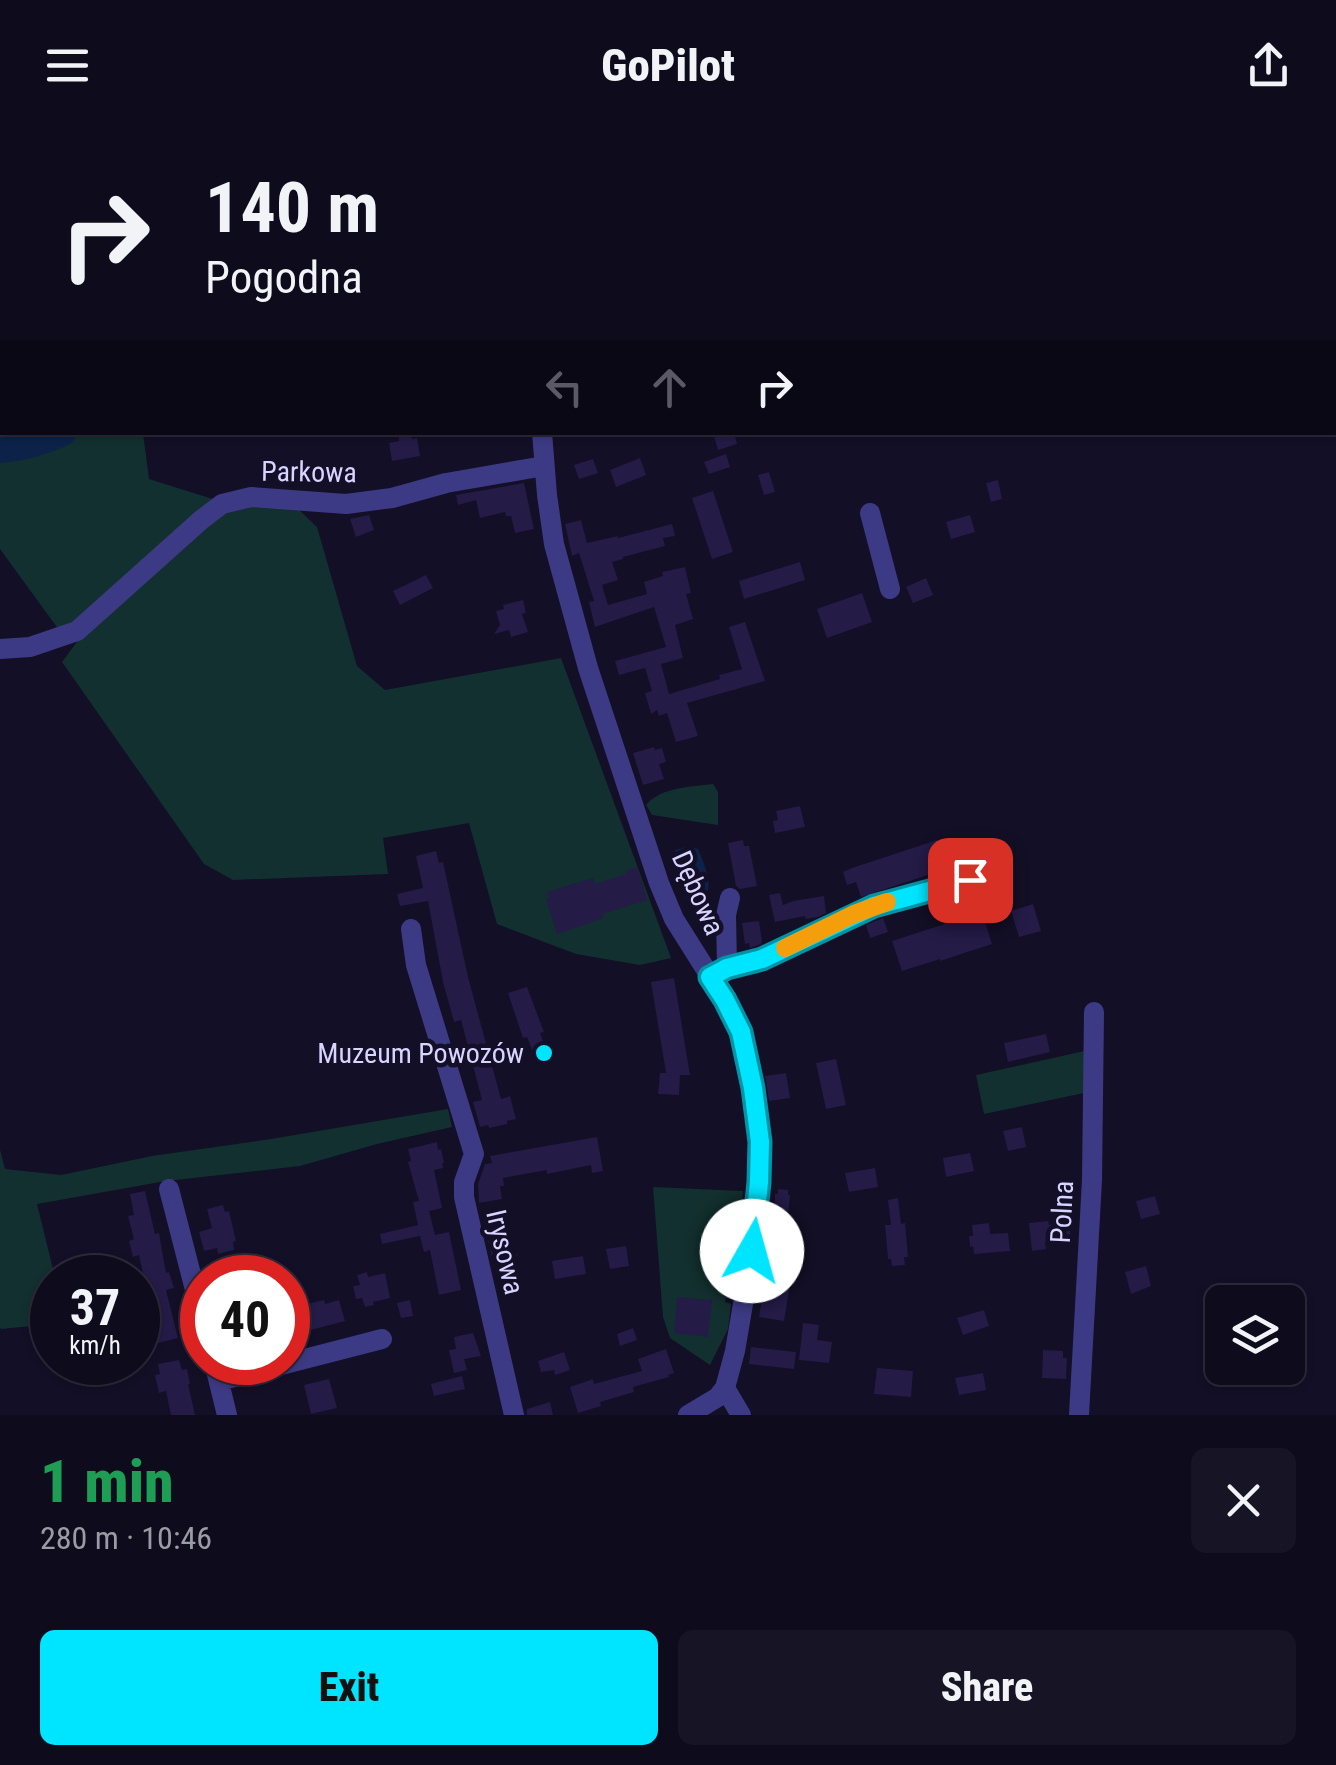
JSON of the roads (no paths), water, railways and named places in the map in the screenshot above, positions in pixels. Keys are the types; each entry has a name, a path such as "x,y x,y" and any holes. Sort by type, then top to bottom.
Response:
{"street":[{"name":"Dębowa","path":"542,435 554,544 588,668 659,884 674,919 719,972 725,1000 741,1032 753,1088 760,1142 758,1196 736,1351 725,1388"},
{"name":"Parkowa","path":"0,649 30,646 77,631 222,504 251,497 346,504 544,466"},
{"path":"870,513 890,588"},
{"path":"730,898 719,972 762,959 874,906 970,880"},
{"name":"Irysowa","path":"411,929 416,965 474,1154 464,1182 464,1197 514,1415"},
{"name":"Polna","path":"1079,1415 1092,1180 1094,1012"},
{"path":"169,1189 186,1255"},
{"path":"310,1353 382,1339"},
{"path":"219,1385 227,1415"},
{"path":"688,1415 718,1397 725,1388 741,1415"}],"water":[{"path":"0,435 76,435 72,443 55,450 0,463"},
{"path":"690,846 698,849 709,883 707,894 690,901 674,859 675,850"}],"place":[{"name":"Muzeum Powozów","path":"544,1053"}]}
